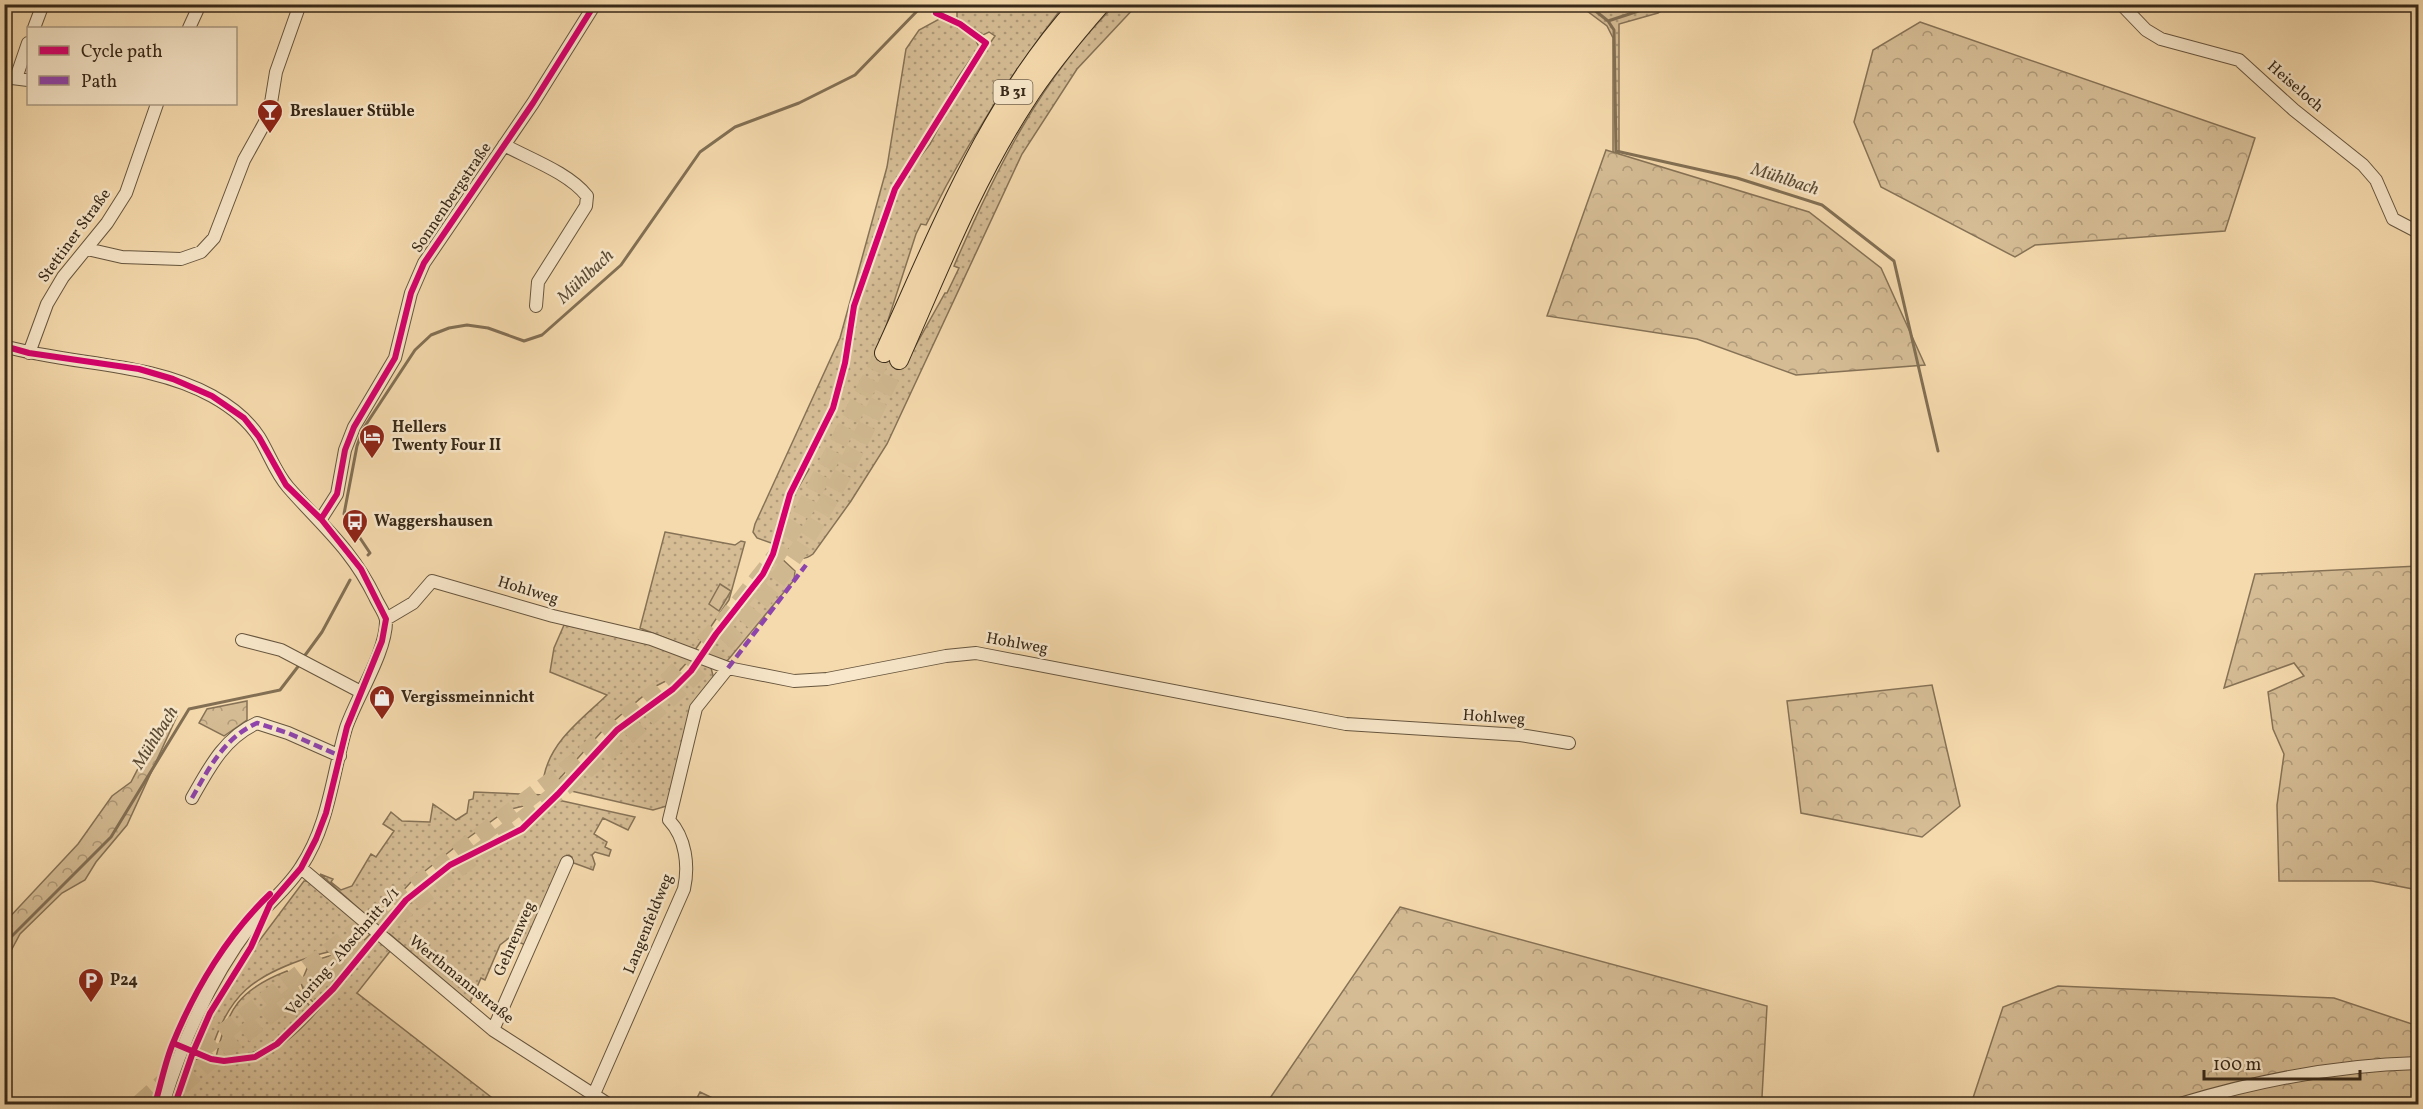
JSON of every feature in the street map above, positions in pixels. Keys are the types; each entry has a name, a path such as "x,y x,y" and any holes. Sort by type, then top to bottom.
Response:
{"highway":[{"name":"B 31","path":"1080,4 1025,73 983,140 954,195 892,357 996,150 1048,69 1101,4"}],"street":[{"path":"34,27 43,4"},
{"path":"189,27 200,4"},
{"path":"87,249 122,257 181,259 201,252 214,238 244,160 269,116 276,72 300,4"},
{"name":"Sonnenbergstraße","path":"321,519 337,494 345,450 354,427 392,364 411,293 420,270 580,32 595,4"},
{"name":"Heiseloch","path":"2121,4 2146,30 2161,39 2239,60 2294,110 2363,165 2376,180 2393,219 2418,232"},
{"path":"27,45 10,78 27,80"},
{"name":"Stettiner Straße","path":"29,353 51,298 63,277 87,249 126,193 157,105"},
{"path":"504,145 563,177 587,196 586,206 538,282 536,306"},
{"path":"4,345 29,353 139,369 173,379 212,396 244,418 259,438 286,485 321,519 361,569 386,619 382,641 347,727 326,813 301,868 254,921 201,1003 163,1104"},
{"name":"Hohlweg","path":"386,619 413,603 432,581 553,616 651,639 728,668 794,681 809,681 946,656 976,653 1346,724 1520,735 1569,743"},
{"path":"242,640 281,650 361,692"},
{"name":"Langenfeldweg","path":"594,1094 684,889 688,871 682,841 669,820 696,708 728,668"},
{"path":"192,798 215,758 228,742 242,730 257,723 288,733 340,756"},
{"name":"Gehrenweg","path":"493,1030 567,862"},
{"name":"Werthmannstraße","path":"301,868 493,1030 608,1104"},
{"path":"2180,1104 2247,1084 2283,1077 2378,1064 2418,1063"}],"green space":[{"path":"970,5 1064,5 989,112 956,167 926,225 921,224 916,234 879,348 907,361 959,268 954,266 1003,161 1042,95 1064,63 1115,5 1137,5 1077,69 1022,154 887,444 851,501 813,554 804,558 796,557 779,547 791,500 809,469 807,467 836,407 848,362 856,310 902,180 909,176 907,174 930,144 962,83 995,36 989,32 983,35 957,18 957,11"},
{"path":"1579,5 1670,5 1658,13 1619,24 1619,154 1613,152 1613,38 1607,26"},
{"path":"941,18 974,37 979,47 957,79 929,133 894,184 849,312 833,400 785,500 774,544 757,538 753,532 755,524 840,338 887,167 906,49 919,30"},
{"path":"1920,22 2255,138 2225,231 2035,245 2015,257 1881,187 1854,122 1873,50"},
{"path":"1606,150 1809,212 1881,268 1925,365 1796,375 1697,339 1547,316"},
{"path":"665,532 735,545 741,541 745,542 729,600 695,650 640,628"},
{"path":"780,557 795,571 794,580 728,660 707,654 759,584 774,559"},
{"path":"2418,566 2418,890 2372,881 2279,881 2277,805 2284,754 2273,729 2268,692 2304,676 2294,663 2224,688 2255,574"},
{"path":"720,584 731,591 719,611 709,604"},
{"path":"564,625 627,636 690,659 674,677 654,687 603,730 553,786 544,776 553,752 569,731 607,695 550,672 554,648"},
{"path":"701,662 711,668 714,679 692,708 667,806 653,810 567,790 627,725 676,689"},
{"path":"1932,685 1960,806 1922,837 1801,813 1787,701"},
{"path":"247,701 247,720 224,736 199,723 207,709"},
{"path":"168,711 177,716 127,825 96,862 85,880 62,893 20,934 5,962 5,922 78,844 112,796 131,782"},
{"path":"474,792 544,795 532,804 507,810 454,848 411,882 374,922 320,874 333,879 331,882 341,890 352,886 371,854 376,857 394,831 383,824 391,812 402,821 430,822 433,804 456,820 467,813 469,800 473,799"},
{"path":"558,800 635,817 628,830 603,818 594,834 607,842 605,847 611,850 609,856 595,852 592,855 595,864 593,870 571,862 572,857 569,855 528,946 509,938 500,945 485,980 481,978 470,1003 384,929 407,903 442,873 518,834"},
{"path":"304,881 308,881 368,931 347,946 290,964 258,980 235,1001 218,1031 211,1051 199,1046 221,998 241,965"},
{"path":"1400,907 1767,1006 1762,1097 1777,1104 1266,1104"},
{"path":"371,933 373,934 315,1004 305,994 301,983 308,966 324,957 354,948"},
{"path":"376,937 391,950 357,993 500,1104 178,1104 193,1059 215,1063 238,1063 253,1060 271,1052 305,1025"},
{"path":"287,971 312,1008 280,1037 258,1051 231,1057 216,1057 225,1026 238,1003 258,985"},
{"path":"2058,986 2334,998 2418,1026 2418,1104 1971,1104 2003,1007"},
{"path":"700,1092 725,1104 694,1104"}],"waterway":[{"name":"Mühlbach","path":"1587,4 1608,21 1614,30 1616,151 1737,178 1822,205 1894,261 1938,451"},
{"path":"1608,21 1660,4"},
{"name":"Mühlbach","path":"368,555 370,553 344,514 357,446 363,429 415,350 431,335 449,328 467,325 488,328 524,341 542,335 621,265 700,152 735,127 799,103 855,75 920,8"},
{"name":"Mühlbach","path":"303,658 322,632 350,580"},
{"name":"Mühlbach","path":"4,953 11,937 111,837 189,709 280,690 300,664"}],"tunnel":[{"path":"139,1104 198,1052 572,765 667,682 727,618 776,556 801,516 884,353"},
{"path":"161,1104 206,1064 556,794 682,687 756,607 789,564 848,464 899,360"}],"marked path":[{"path":"728,668 806,565"},
{"path":"192,798 211,765 226,745 245,729 257,723 288,733 340,756"}],"cycle path":[{"path":"321,519 337,494 345,450 354,427 395,358 411,293 424,263 533,103 595,4"},
{"name":"Veloring - Abschnitt 2/1","path":"173,1043 211,1059 224,1061 255,1057 277,1044 333,989 406,900 450,865 522,829 617,730 673,689 691,671 716,634 763,574 773,554 790,494 833,408 845,363 854,306 895,189 986,43 960,24 936,13"},
{"path":"4,346 29,353 139,369 173,379 212,396 244,418 259,437 286,485 321,519 361,569 386,619 382,641 347,727 326,813 316,839 301,868 270,904 251,947 210,1013 193,1052 175,1104"},
{"path":"155,1104 173,1043 202,983 227,944 270,894"}],"place":[{"name":"Breslauer Stüble","path":"270,135"},
{"name":"Hellers Twenty Four II","path":"372,460"},
{"name":"Waggershausen","path":"355,545"},
{"name":"Vergissmeinnicht","path":"382,721"},
{"name":"P24","path":"91,1004"}]}
